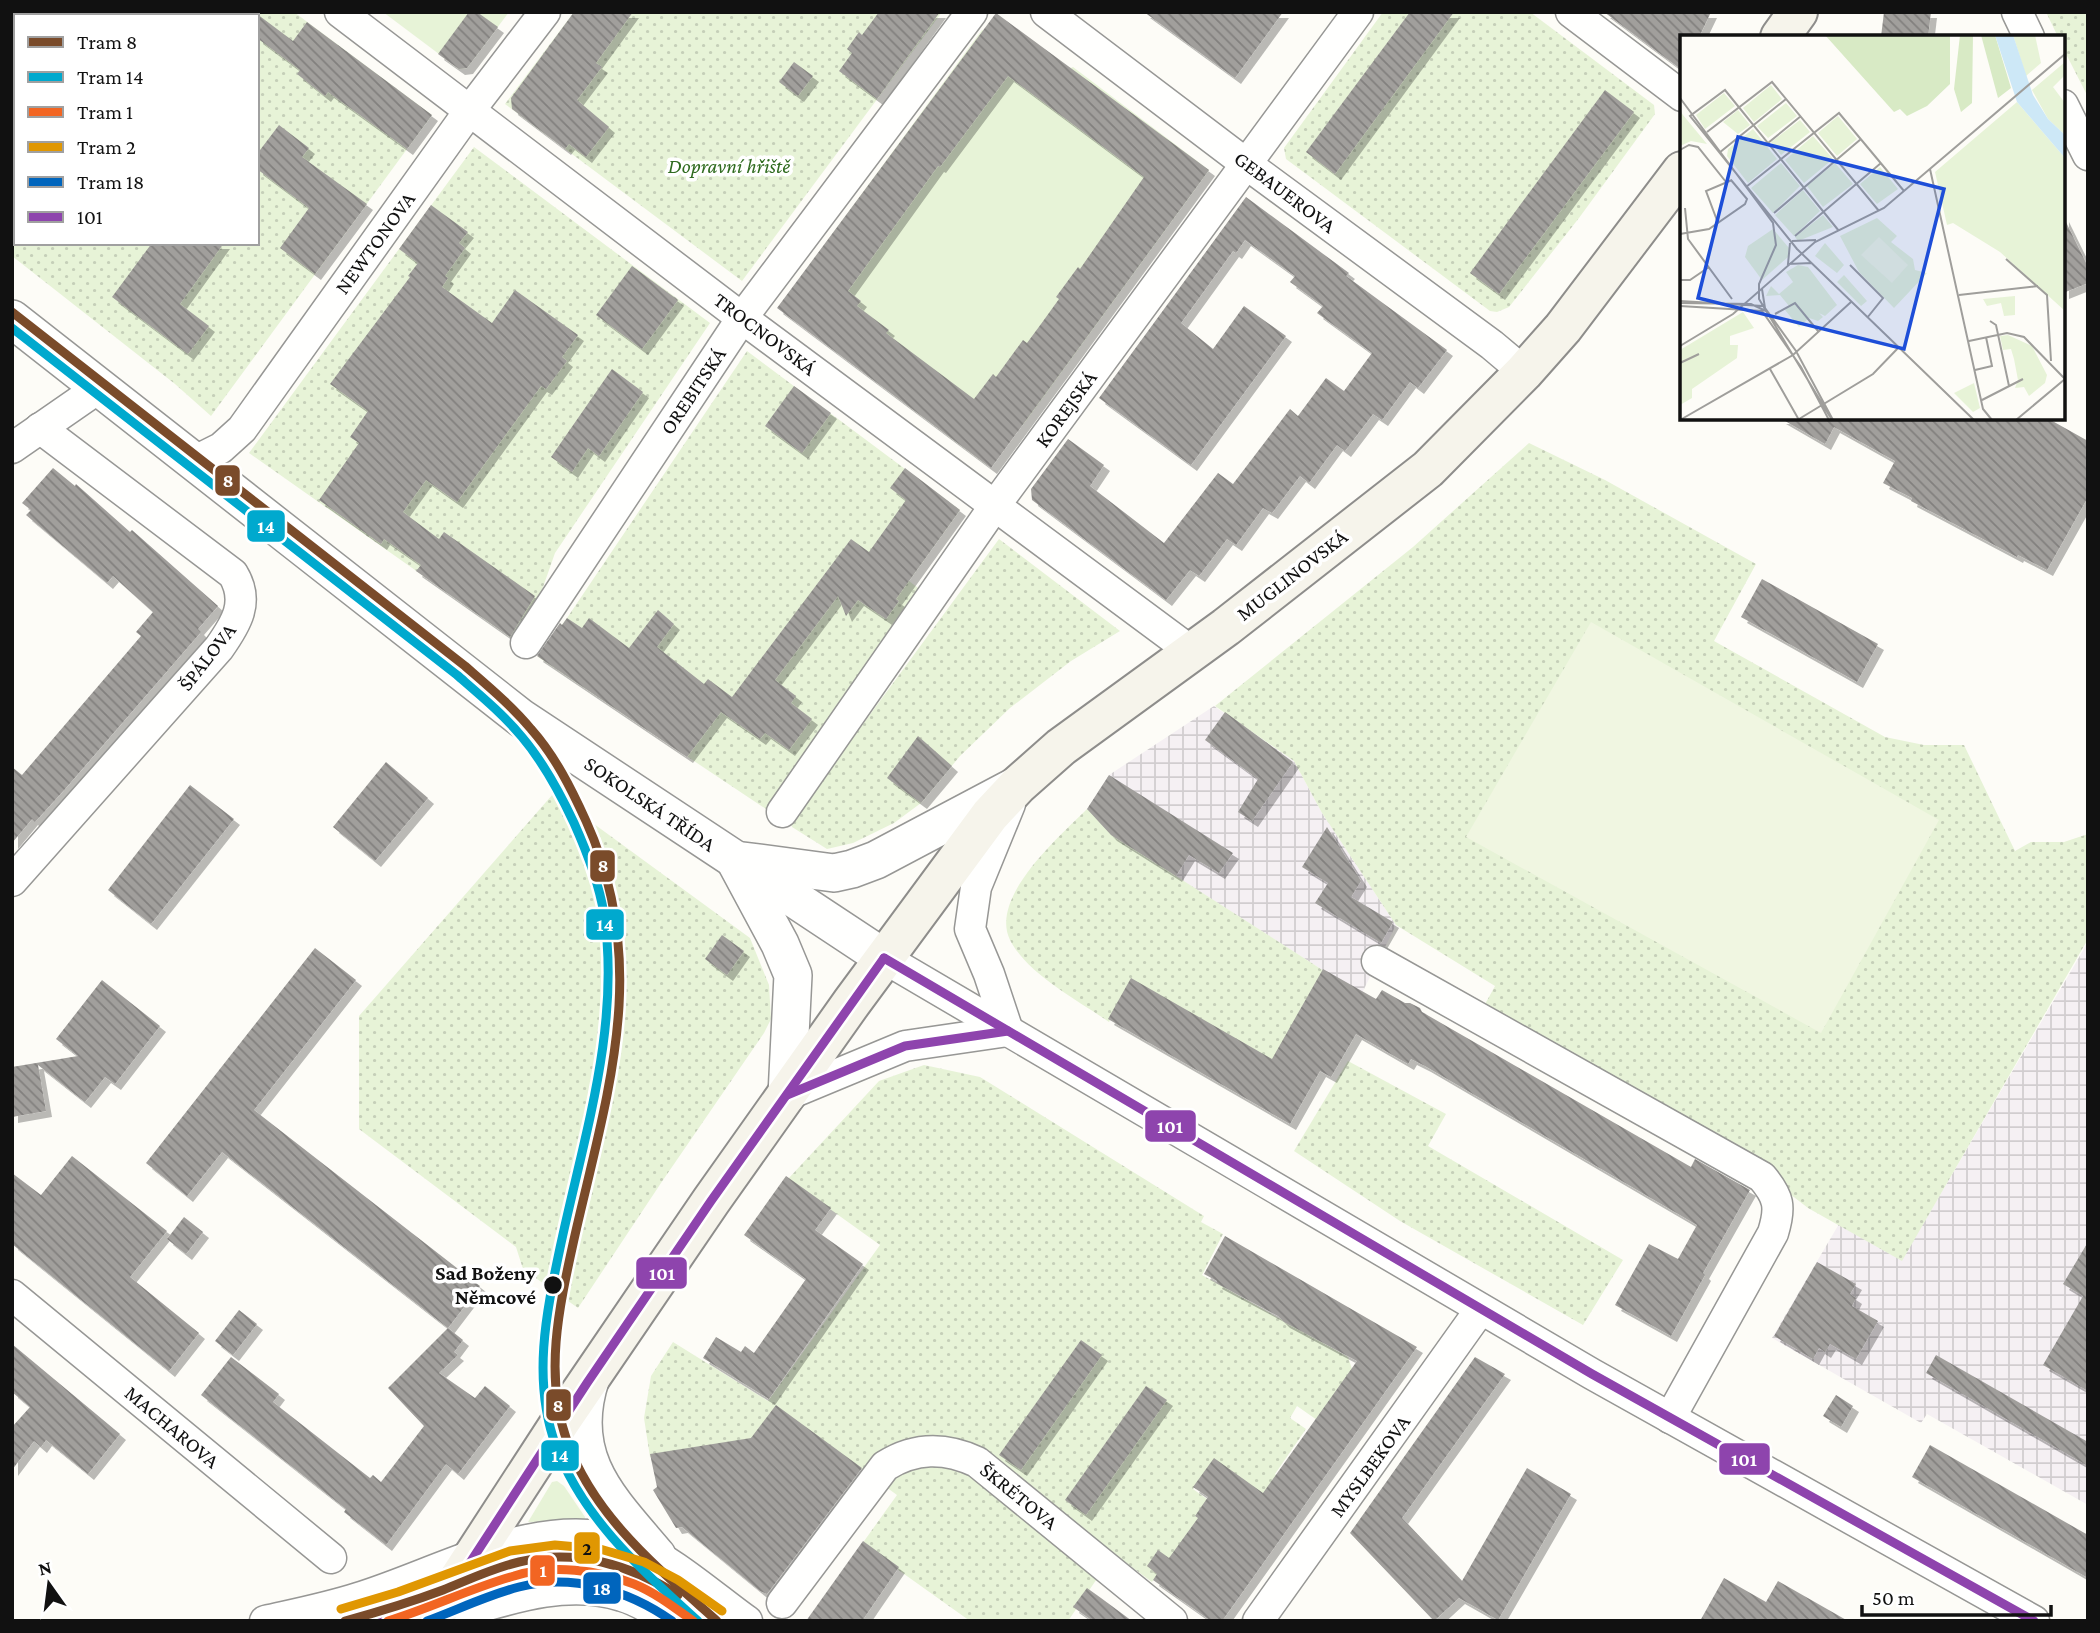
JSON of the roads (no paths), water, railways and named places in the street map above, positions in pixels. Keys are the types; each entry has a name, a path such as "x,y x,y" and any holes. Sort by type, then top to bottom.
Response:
{"main road":[{"path":"1781,35 1798,12"},
{"name":"MUGLINOVSKÁ","path":"432,1621 599,1366 787,1095 962,850 1018,785 1061,747 1192,652 1428,469 1524,372 1563,328 1680,175"}],"street":[{"name":"TROCNOVSKÁ","path":"340,12 742,318 1192,652"},
{"name":"NEWTONOVA","path":"195,461 221,448 242,429 470,110 545,12"},
{"name":"OREBITSKÁ","path":"526,643 742,318 972,12"},
{"name":"GEBAUEROVA","path":"1046,12 1524,372"},
{"name":"KOREJSKÁ","path":"782,812 996,504 1357,12"},
{"path":"1571,12 1680,94"},
{"path":"2017,12 2028,35"},
{"path":"2065,109 2088,155"},
{"name":"SOKOLSKÁ TŘÍDA","path":"12,319 483,690 884,958 1480,1310 2034,1621"},
{"path":"12,449 100,387"},
{"name":"ŠPÁLOVA","path":"15,872 219,648 233,626 242,602 240,588 233,574 40,428"},
{"path":"735,860 834,873 852,869 876,860 1018,785"},
{"path":"735,860 780,944 793,975 787,1095 905,1046 1008,1031 970,929 976,887 1018,785"},
{"path":"1377,961 1762,1177 1774,1191 1779,1213 1773,1233 1670,1418"},
{"name":"MYSLBEKOVA","path":"1258,1621 1480,1310"},
{"name":"MACHAROVA","path":"18,1311 331,1558"},
{"path":"599,1366 586,1414 590,1455 611,1494 669,1565"},
{"name":"ŠKRÉTOVA","path":"782,1603 885,1466 916,1452 945,1451 977,1462 1172,1621"},
{"path":"265,1621 359,1598 475,1554 564,1535 594,1536 632,1544 669,1565 747,1621"},
{"path":"432,1621 528,1595 575,1589 623,1596 669,1621"}],"tram line":[{"name":"8","path":"12,312 465,666 500,696 540,739 568,785 586,821 606,874 616,926 620,977 610,1078 569,1261 556,1338 556,1390 560,1416 579,1468 611,1518 651,1561 717,1621"},
{"name":"14","path":"12,328 457,675 515,729 557,789 574,823 599,891 608,956 608,999 604,1041 589,1124 560,1248 546,1323 543,1372 549,1422 568,1472 598,1520 616,1542 698,1621"},
{"name":"2","path":"341,1609 398,1592 510,1551 555,1545 600,1549 644,1562 678,1580 722,1611"},
{"name":"8","path":"345,1621 419,1599 500,1568 540,1558 582,1558 602,1562 641,1575 678,1595"},
{"name":"1","path":"388,1621 482,1586 544,1570 590,1572 634,1584 658,1596 693,1621"},
{"name":"18","path":"427,1621 507,1590 559,1582 579,1583 618,1593 672,1621"}],"place":[{"name":"Sad Boženy Němcové","path":"553,1285"}],"park label":[{"name":"Dopravní hřiště","path":"729,166"}]}
